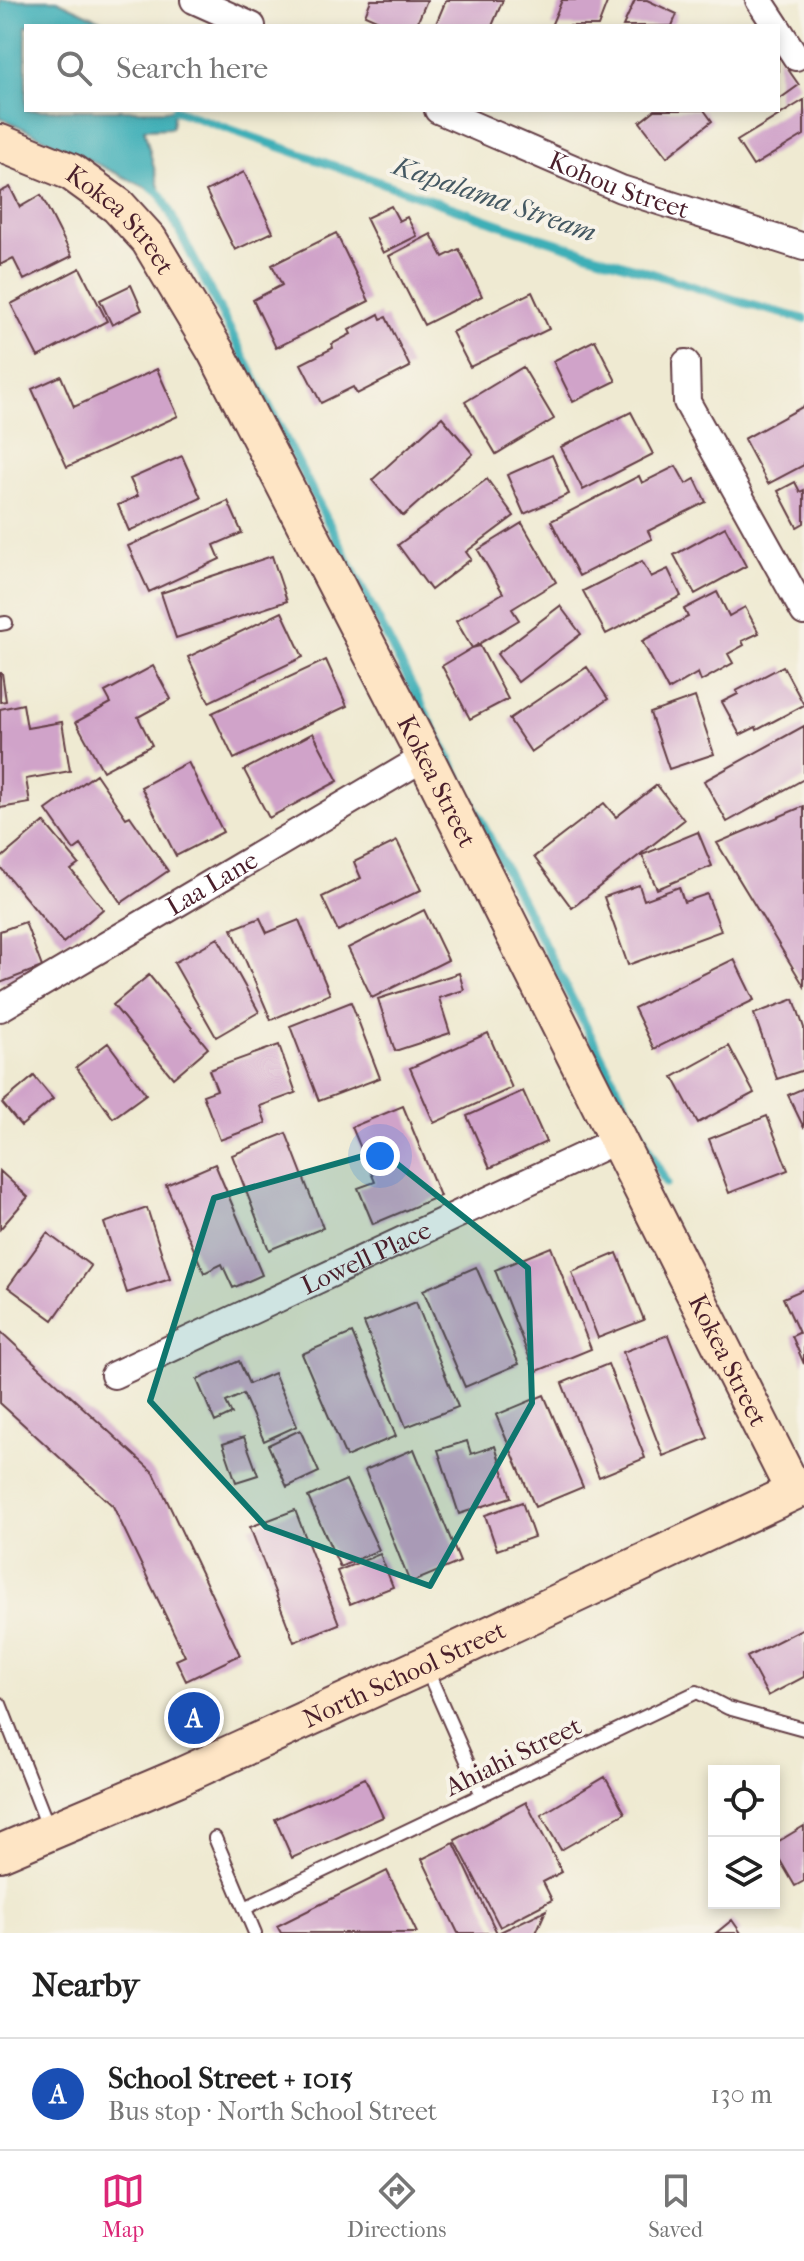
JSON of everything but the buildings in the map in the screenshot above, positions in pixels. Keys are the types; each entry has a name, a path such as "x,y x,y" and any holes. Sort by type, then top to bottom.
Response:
{"street":[{"path":"194,0 248,24"},
{"path":"759,0 774,24"},
{"path":"780,33 796,57"},
{"name":"Kohou Street","path":"443,112 621,189 804,247"},
{"name":"Kokea Street","path":"0,143 71,172 118,206 149,240 216,352 425,757 617,1140 799,1489"},
{"path":"686,363 687,402 804,612"},
{"name":"Laa Lane","path":"0,1008 425,757"},
{"name":"Lowell Place","path":"114,1375 617,1140"},
{"name":"North School Street","path":"0,1853 177,1778 799,1489"}],"lane":[{"path":"425,1665 482,1795"},
{"name":"Ahiahi Street","path":"245,1908 697,1692 728,1708 804,1729"},
{"path":"0,1704 50,1832"},
{"path":"215,1838 255,1933"}],"highlighted area":[{"path":"381,1151 528,1268 532,1403 430,1586 266,1527 150,1401 214,1198"}],"water":[{"path":"0,0 57,0 109,24 24,24 24,112 174,112 172,128 144,129 161,195 0,117"}],"waterway":[{"name":"Kapalama Stream","path":"181,112 513,229 804,319"},
{"path":"152,188 161,195 666,1183"}],"place":[{"name":"School Street + 1015","path":"194,1718"}]}
